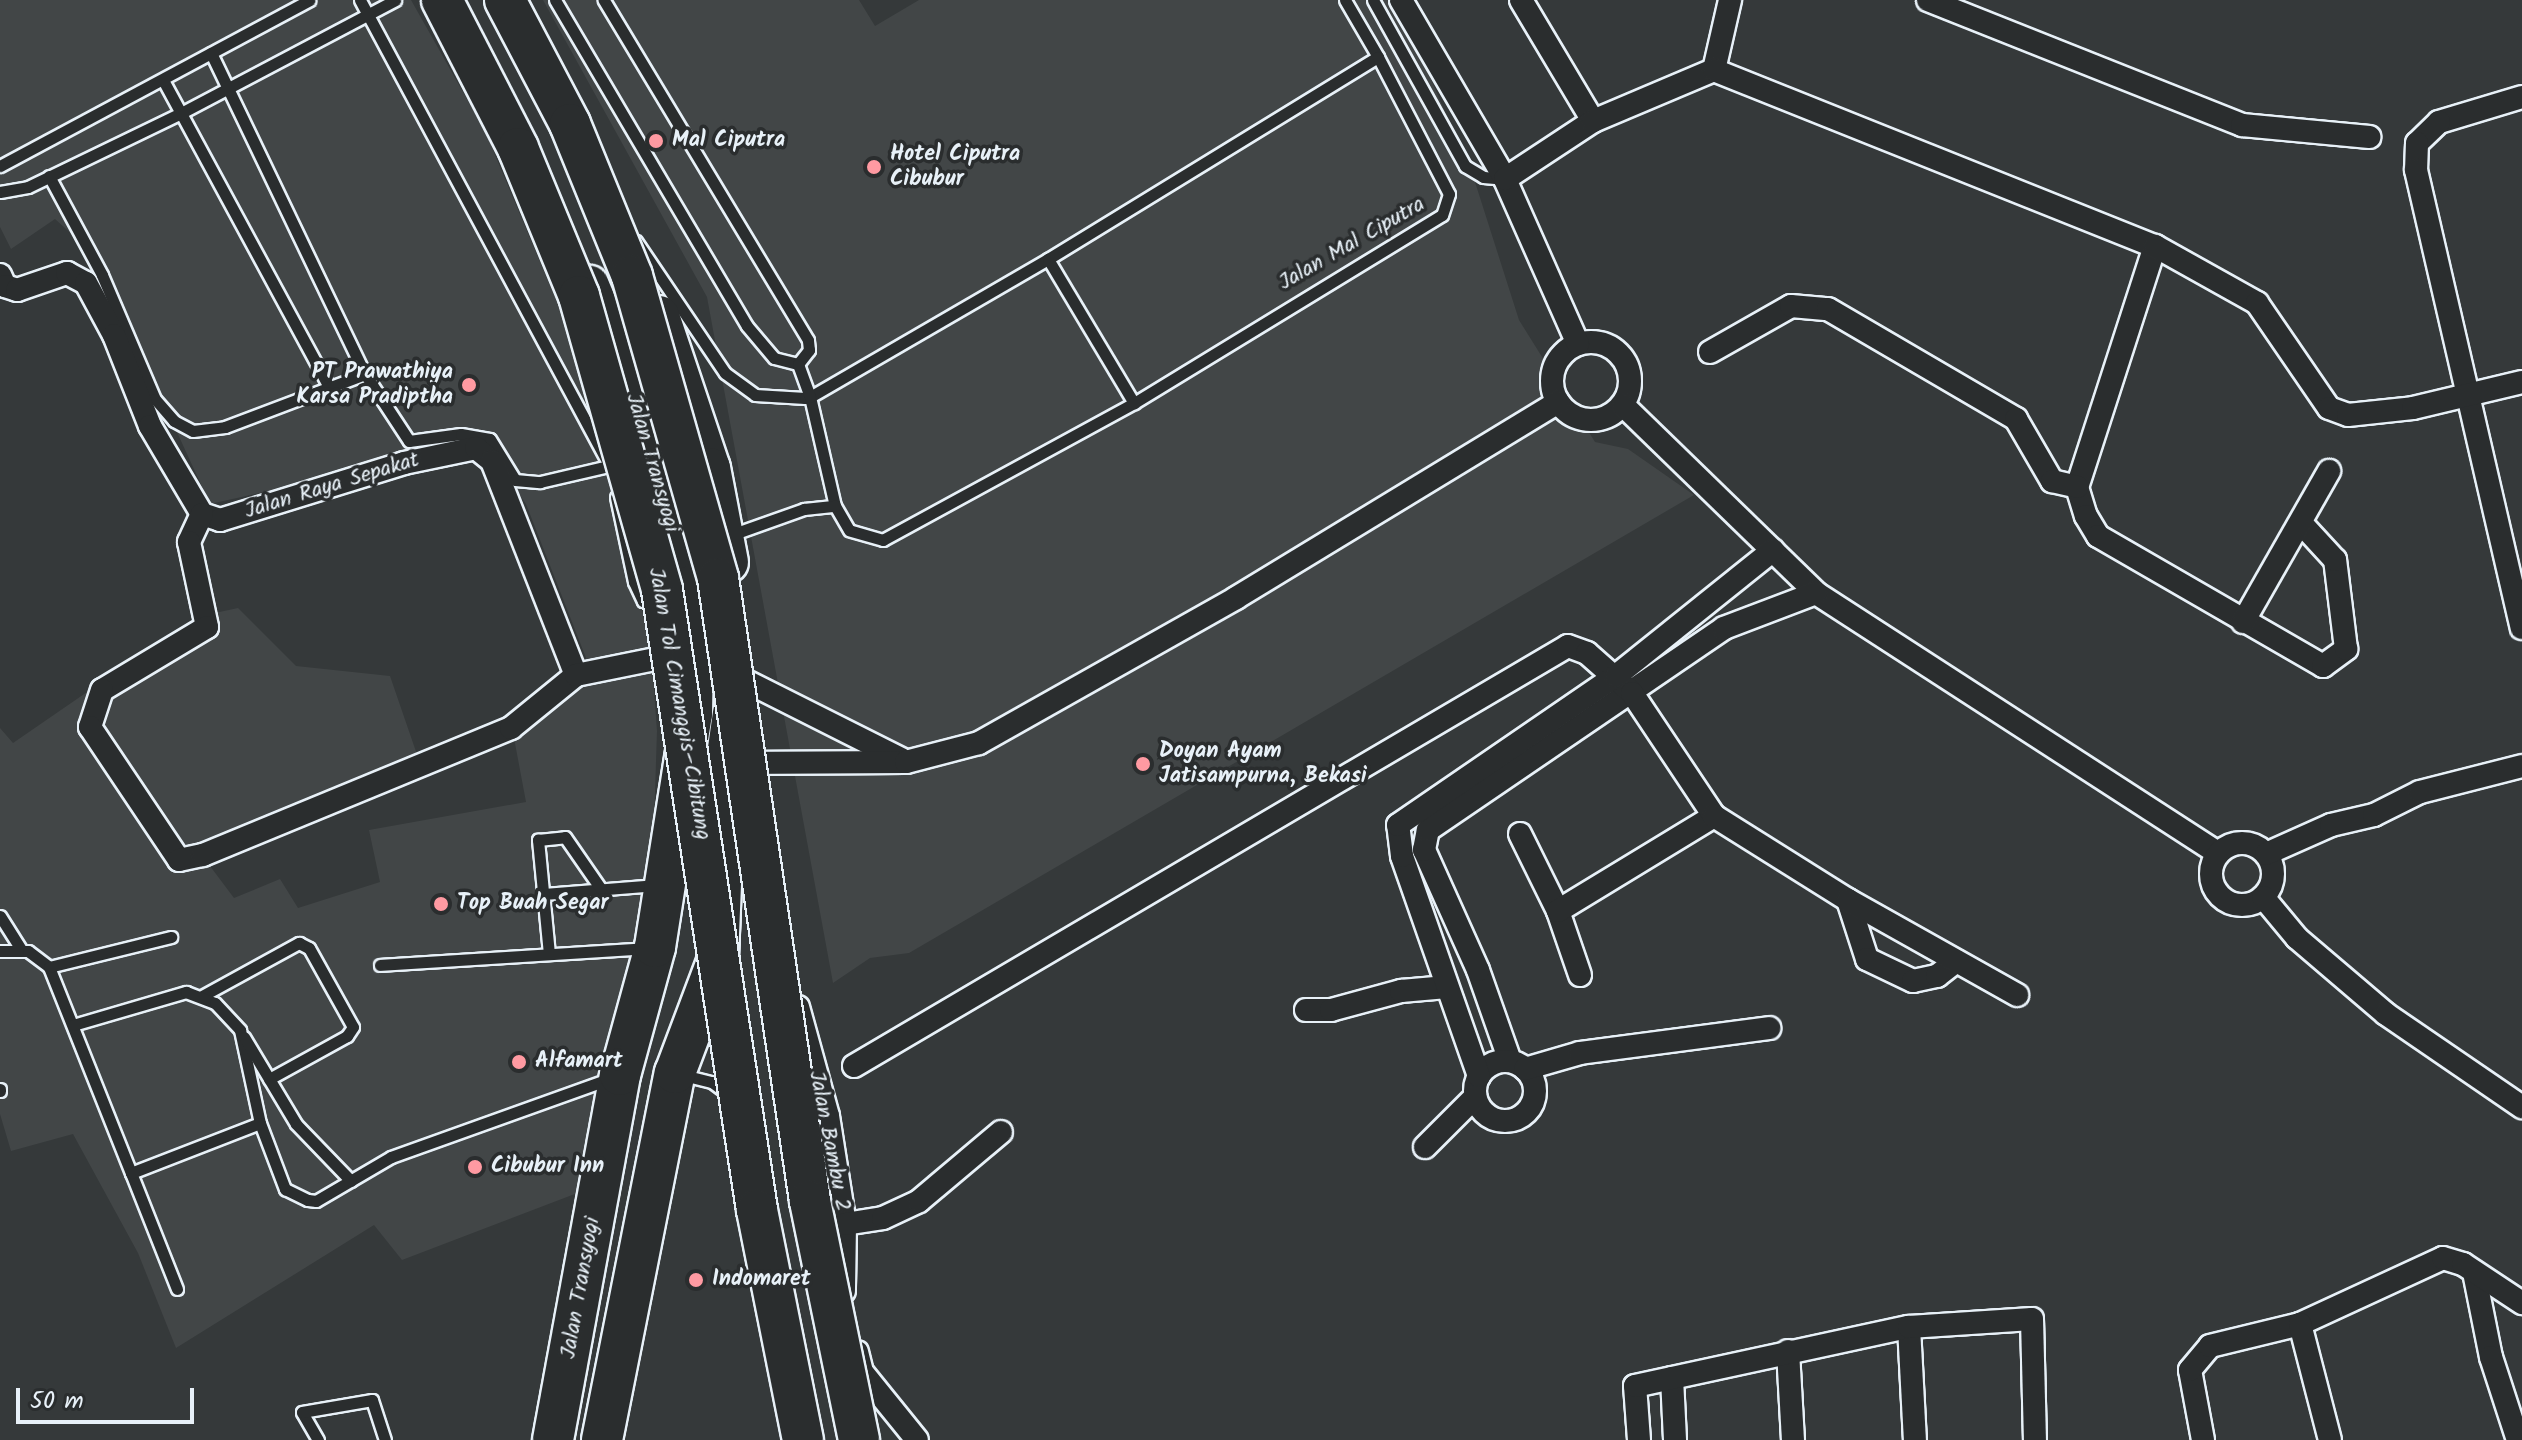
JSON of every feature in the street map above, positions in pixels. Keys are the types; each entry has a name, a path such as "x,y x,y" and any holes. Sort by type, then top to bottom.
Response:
{"highway":[{"name":"Jalan Transyogi","path":"432,0 599,305 632,389 676,549 693,651 683,789 655,947 620,1075 553,1440"},
{"name":"Jalan Tol Cimanggis–Cibitung","path":"442,0 518,148 579,296 662,590 757,1210 803,1440"},
{"path":"505,0 611,208 681,374 726,537 736,676 726,763 726,840 718,959 675,1073 602,1440"},
{"path":"505,0 570,124 632,276 718,578 810,1201 859,1440"}],"street":[{"path":"1401,0 1505,179 1578,344"},
{"path":"1521,0 1593,121"},
{"path":"1714,70 1730,0"},
{"path":"1928,0 2242,125 2369,137"},
{"path":"1505,179 1593,121 1714,70 2155,246 2257,303 2329,408 2348,415 2465,397 2522,382"},
{"path":"2522,97 2447,117 2417,143 2416,170 2465,397 2522,628"},
{"path":"2155,246 2077,487 2098,536 2323,666 2346,649 2335,560 2301,523"},
{"path":"0,275 5,286 17,290 67,273 86,283 114,335 150,426 202,514 189,542 207,627 102,690 90,727 181,860 511,728 575,674 693,651"},
{"path":"1710,352 1791,306 1828,309 2016,419 2052,481 2077,487"},
{"path":"1593,342 1620,354 1631,379 1623,405 1609,417 1590,420 1572,415 1558,402 1554,368 1578,344 1593,342"},
{"path":"726,763 906,762 979,743 1236,598 1558,402"},
{"path":"1623,405 1816,593 2218,853"},
{"name":"Jalan Raya Sepakat","path":"202,514 220,520 404,463 476,448 492,461 575,674"},
{"path":"2243,622 2329,471"},
{"path":"1773,550 1616,676 1398,825 1402,856 1477,1086 1491,1117 1507,1120 1523,1115 1535,1092 1518,1065 1424,850 1425,837 1432,823 1632,693 1724,628 1816,593"},
{"path":"854,1066 1552,652 1579,649 1616,676 1632,693 1714,816 1848,900 2017,995"},
{"path":"736,676 906,762"},
{"path":"2266,854 2331,825 2374,815 2420,792 2522,766"},
{"path":"1558,911 1714,816"},
{"path":"1520,834 1558,911 1580,975"},
{"name":"Jalan Bambu 2","path":"726,840 748,862 759,884 801,1016 828,1116 845,1224 843,1286 862,1372 917,1440"},
{"path":"2238,843 2253,844 2266,854 2274,875 2263,897 2241,905 2220,896 2211,875 2218,853 2238,843"},
{"path":"2263,897 2297,938 2386,1014 2522,1107"},
{"path":"1848,900 1867,959 1913,981 1937,976 1956,961"},
{"path":"1306,1010 1331,1010 1401,991 1447,987"},
{"path":"1425,1147 1477,1086 1492,1063 1518,1065 1580,1053 1769,1028"},
{"path":"845,1224 883,1218 919,1201 1001,1132"},
{"path":"2203,1440 2190,1370 2210,1346 2300,1324 2425,1263 2452,1259 2522,1303"},
{"path":"2474,1272 2491,1357 2518,1440"},
{"path":"1639,1440 1635,1386 1909,1327 2032,1319 2035,1440"},
{"path":"2300,1324 2330,1440"},
{"path":"1909,1327 1915,1440"},
{"path":"1788,1351 1793,1440"},
{"path":"1672,1378 1675,1440"}],"lane":[{"path":"0,166 309,0"},
{"path":"360,0 582,406 609,466 634,582 643,601 653,601 676,549"},
{"path":"0,192 49,176 181,113 395,0"},
{"path":"555,0 747,326 774,358 798,364"},
{"path":"604,0 808,340 809,350 798,364"},
{"name":"Jalan Mal Ciputra","path":"835,506 849,530 883,540 1134,403 1445,212 1449,200 1445,185 1345,0"},
{"path":"1373,0 1465,166 1483,177 1505,179"},
{"path":"211,53 365,374 409,441 461,434 490,439 515,480 540,482 609,466"},
{"path":"611,208 725,373 755,395 810,397 1048,259 1378,57"},
{"path":"163,80 328,385"},
{"path":"49,176 102,275 155,399 174,421 193,431 225,427 328,385 365,374"},
{"path":"1048,259 1134,403"},
{"path":"726,537 804,509 835,506 810,397 798,364"},
{"path":"549,954 538,840 565,837 601,889"},
{"path":"543,894 666,884"},
{"path":"0,916 22,951"},
{"path":"49,967 171,937"},
{"path":"202,996 299,943 309,948 353,1027 347,1036 269,1079"},
{"path":"380,965 655,947"},
{"path":"0,951 22,951 42,958 49,967 177,1289"},
{"path":"73,1025 186,992 202,996 230,1014 296,1124 351,1181"},
{"path":"240,1030 260,1123 292,1195 316,1201 391,1157 620,1075"},
{"path":"675,1073 712,1082 743,1105 759,1145 780,1302 812,1440"},
{"path":"131,1173 260,1123"},
{"path":"318,1440 302,1412 372,1400 385,1440"}],"shaded area":[{"path":"0,0 411,0 485,131 583,364 651,648 657,731 654,824 635,943 589,1123 580,1192 402,1260 374,1225 176,1348 138,1253 73,1134 11,1151 0,1114 0,728 13,743 196,617 238,608 296,666 390,676 422,769 201,854 234,898 280,879 298,908 380,882 369,830 526,802 511,722 588,663 526,504 484,443 210,504 96,256 55,219 11,249 0,227"},
{"path":"543,0 859,0 875,26 919,0 1397,0 1475,182 1519,320 1595,442 1628,449 1694,495 909,953 870,958 833,983 707,297"}],"place":[{"name":"Mal Ciputra","path":"656,141"},
{"name":"Hotel Ciputra Cibubur","path":"874,167"},
{"name":"PT Prawathiya Karsa Pradiptha","path":"469,385"},
{"name":"Doyan Ayam Jatisampurna, Bekasi","path":"1143,764"},
{"name":"Top Buah Segar","path":"441,904"},
{"name":"Alfamart","path":"519,1062"},
{"name":"Cibubur Inn","path":"475,1167"},
{"name":"Indomaret","path":"696,1280"}]}
